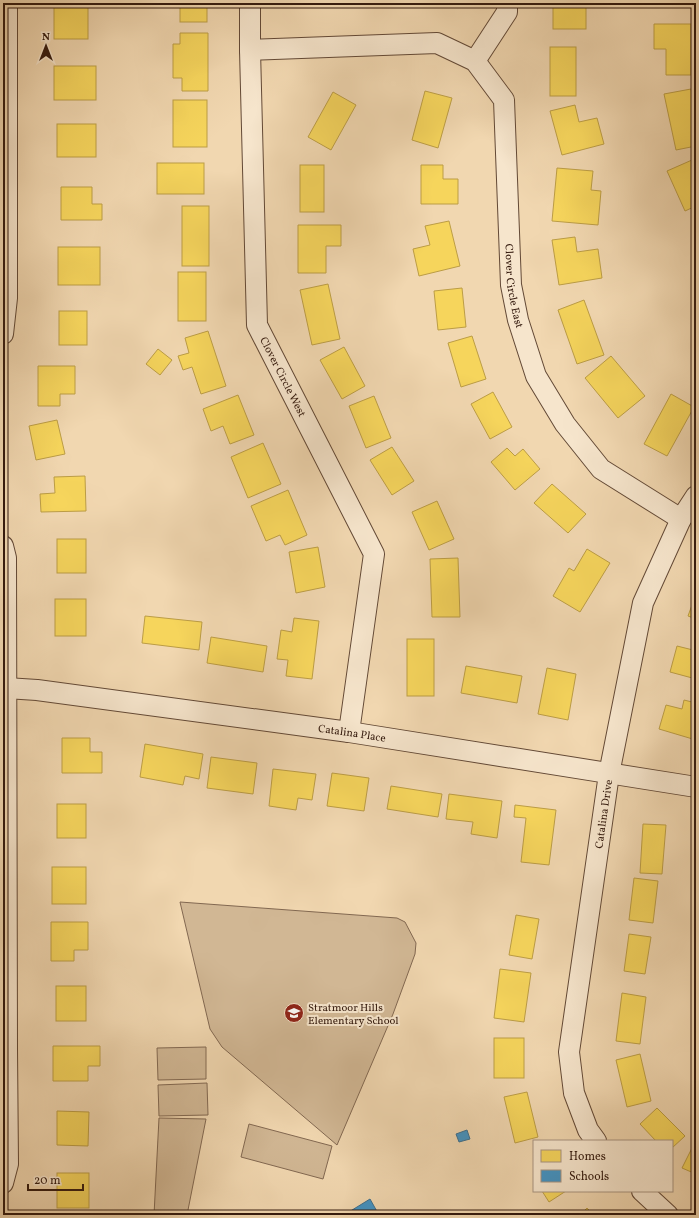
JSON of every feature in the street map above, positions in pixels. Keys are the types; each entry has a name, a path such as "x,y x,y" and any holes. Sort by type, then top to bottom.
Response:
{"street":[{"path":"3,334 7,298 5,34 7,3"},
{"name":"Clover Circle West","path":"250,3 257,325 374,554 349,732"},
{"path":"250,50 437,43 475,61 507,12 507,3"},
{"name":"Clover Circle East","path":"475,61 504,100 511,285 518,320 536,376 565,424 601,469 681,519"},
{"name":"Catalina Drive","path":"595,1140 588,1130 574,1093 569,1052 609,774 643,603 681,519 696,496"},
{"path":"3,546 6,558 5,1049 8,1164 3,1183"},
{"name":"Catalina Place","path":"6,688 37,690 349,732 696,787"},
{"path":"643,1192 668,1215"}],"shaded area":[{"path":"180,902 397,918 405,922 416,943 415,954 393,1014 337,1145 222,1047 210,1029"},
{"path":"206,1047 206,1079 158,1080 157,1048"},
{"path":"207,1083 208,1115 159,1116 158,1085"},
{"path":"159,1118 206,1119 187,1215 154,1215"},
{"path":"249,1124 332,1146 323,1179 241,1157"}],"building: Homes":[{"path":"54,3 88,3 88,39 54,39"},
{"path":"180,3 207,3 207,22 180,22"},
{"path":"553,3 586,3 586,29 553,29"},
{"path":"654,24 691,24 691,75 666,75 666,49 654,49"},
{"path":"180,33 208,33 208,91 182,91 182,78 173,78 173,44 180,44"},
{"path":"550,47 576,47 576,96 550,96"},
{"path":"54,66 96,66 96,100 54,100"},
{"path":"691,89 696,116 696,146 676,150 664,94"},
{"path":"425,91 452,98 438,148 412,140"},
{"path":"333,92 356,105 331,150 308,137"},
{"path":"173,100 207,100 207,147 173,147"},
{"path":"575,105 579,122 597,118 604,144 562,155 550,111"},
{"path":"57,124 96,124 96,157 57,157"},
{"path":"692,160 696,167 696,206 685,211 667,171"},
{"path":"157,163 204,163 204,194 157,194"},
{"path":"300,165 324,165 324,212 300,212"},
{"path":"421,165 443,165 443,179 458,179 458,204 421,204"},
{"path":"557,168 593,171 591,190 601,191 598,225 552,221"},
{"path":"61,187 92,187 92,204 102,204 102,220 61,220"},
{"path":"182,206 209,206 209,266 182,266"},
{"path":"449,221 460,266 419,276 413,249 430,245 425,226"},
{"path":"298,225 341,225 341,246 326,246 326,273 298,273"},
{"path":"575,237 577,252 598,249 602,278 559,285 552,240"},
{"path":"58,247 100,247 100,285 58,285"},
{"path":"178,272 206,272 206,321 178,321"},
{"path":"328,284 340,339 312,345 300,290"},
{"path":"462,288 466,327 438,330 434,291"},
{"path":"584,300 604,355 577,364 558,310"},
{"path":"59,311 87,311 87,345 59,345"},
{"path":"208,331 226,386 201,394 192,367 183,370 178,356 189,353 185,338"},
{"path":"472,336 486,379 461,387 448,343"},
{"path":"344,347 365,386 342,399 320,360"},
{"path":"158,349 172,360 160,375 146,364"},
{"path":"611,356 645,396 618,418 585,378"},
{"path":"38,366 75,366 75,394 60,394 60,406 38,406"},
{"path":"493,392 512,427 490,439 471,404"},
{"path":"671,394 694,407 667,456 644,444"},
{"path":"238,395 254,435 230,444 223,426 211,431 203,409"},
{"path":"374,396 391,438 366,448 349,406"},
{"path":"57,420 65,454 36,460 29,426"},
{"path":"263,443 281,484 248,498 231,457"},
{"path":"392,447 414,481 392,495 370,460"},
{"path":"507,448 515,456 523,449 540,469 515,490 491,462"},
{"path":"85,476 86,511 41,512 40,494 55,493 54,477"},
{"path":"552,484 586,514 568,533 534,503"},
{"path":"288,490 307,535 285,545 280,535 266,541 251,506"},
{"path":"437,501 454,539 429,550 412,512"},
{"path":"57,539 86,539 86,573 57,573"},
{"path":"318,547 325,587 296,593 289,552"},
{"path":"587,549 610,563 580,612 553,596 569,568 574,571"},
{"path":"458,558 460,617 432,617 430,559"},
{"path":"696,594 696,619 688,616"},
{"path":"55,599 86,599 86,636 55,636"},
{"path":"145,616 202,622 199,650 142,643"},
{"path":"294,618 319,621 312,679 286,676 288,660 277,659 281,630 292,632"},
{"path":"211,637 267,646 263,672 207,663"},
{"path":"407,639 434,639 434,696 407,696"},
{"path":"696,639 696,679 670,672 677,646 693,650"},
{"path":"466,666 522,676 517,703 461,693"},
{"path":"547,668 576,674 568,720 538,714"},
{"path":"684,700 696,703 696,740 659,729 666,705 682,709"},
{"path":"62,738 90,738 90,752 102,752 102,773 62,773"},
{"path":"145,744 203,754 199,779 185,776 183,785 140,777"},
{"path":"211,757 257,763 253,794 207,788"},
{"path":"273,769 316,774 312,800 298,798 296,810 269,806"},
{"path":"332,773 369,778 364,811 327,806"},
{"path":"391,786 442,794 438,817 387,809"},
{"path":"449,794 502,801 497,838 471,834 473,822 446,819"},
{"path":"57,804 86,804 86,838 57,838"},
{"path":"515,805 556,810 549,865 521,862 526,818 514,817"},
{"path":"643,824 666,825 662,874 640,873"},
{"path":"52,867 86,867 86,904 52,904"},
{"path":"634,878 658,881 653,923 629,920"},
{"path":"516,915 539,919 532,959 509,955"},
{"path":"51,922 88,922 88,950 74,950 74,961 51,961"},
{"path":"629,934 651,937 645,974 624,971"},
{"path":"500,969 531,973 524,1022 494,1018"},
{"path":"56,986 86,986 86,1021 56,1021"},
{"path":"622,993 646,997 640,1044 616,1041"},
{"path":"494,1038 524,1038 524,1078 494,1078"},
{"path":"53,1046 100,1046 100,1066 88,1066 88,1081 53,1081"},
{"path":"640,1054 651,1101 627,1107 616,1060"},
{"path":"527,1092 538,1137 515,1143 504,1097"},
{"path":"657,1108 685,1136 673,1147 673,1140 655,1140 640,1124"},
{"path":"57,1111 89,1112 88,1146 57,1145"},
{"path":"693,1146 696,1148 696,1174 682,1168"},
{"path":"57,1173 89,1173 89,1208 57,1208"},
{"path":"543,1192 564,1192 549,1202"},
{"path":"587,1208 594,1215 580,1215"}],"building: Schools":[{"path":"467,1130 470,1139 459,1142 456,1134"},
{"path":"370,1199 379,1215 344,1215"}],"place":[{"name":"Stratmoor Hills Elementary School","path":"294,1013"}]}
